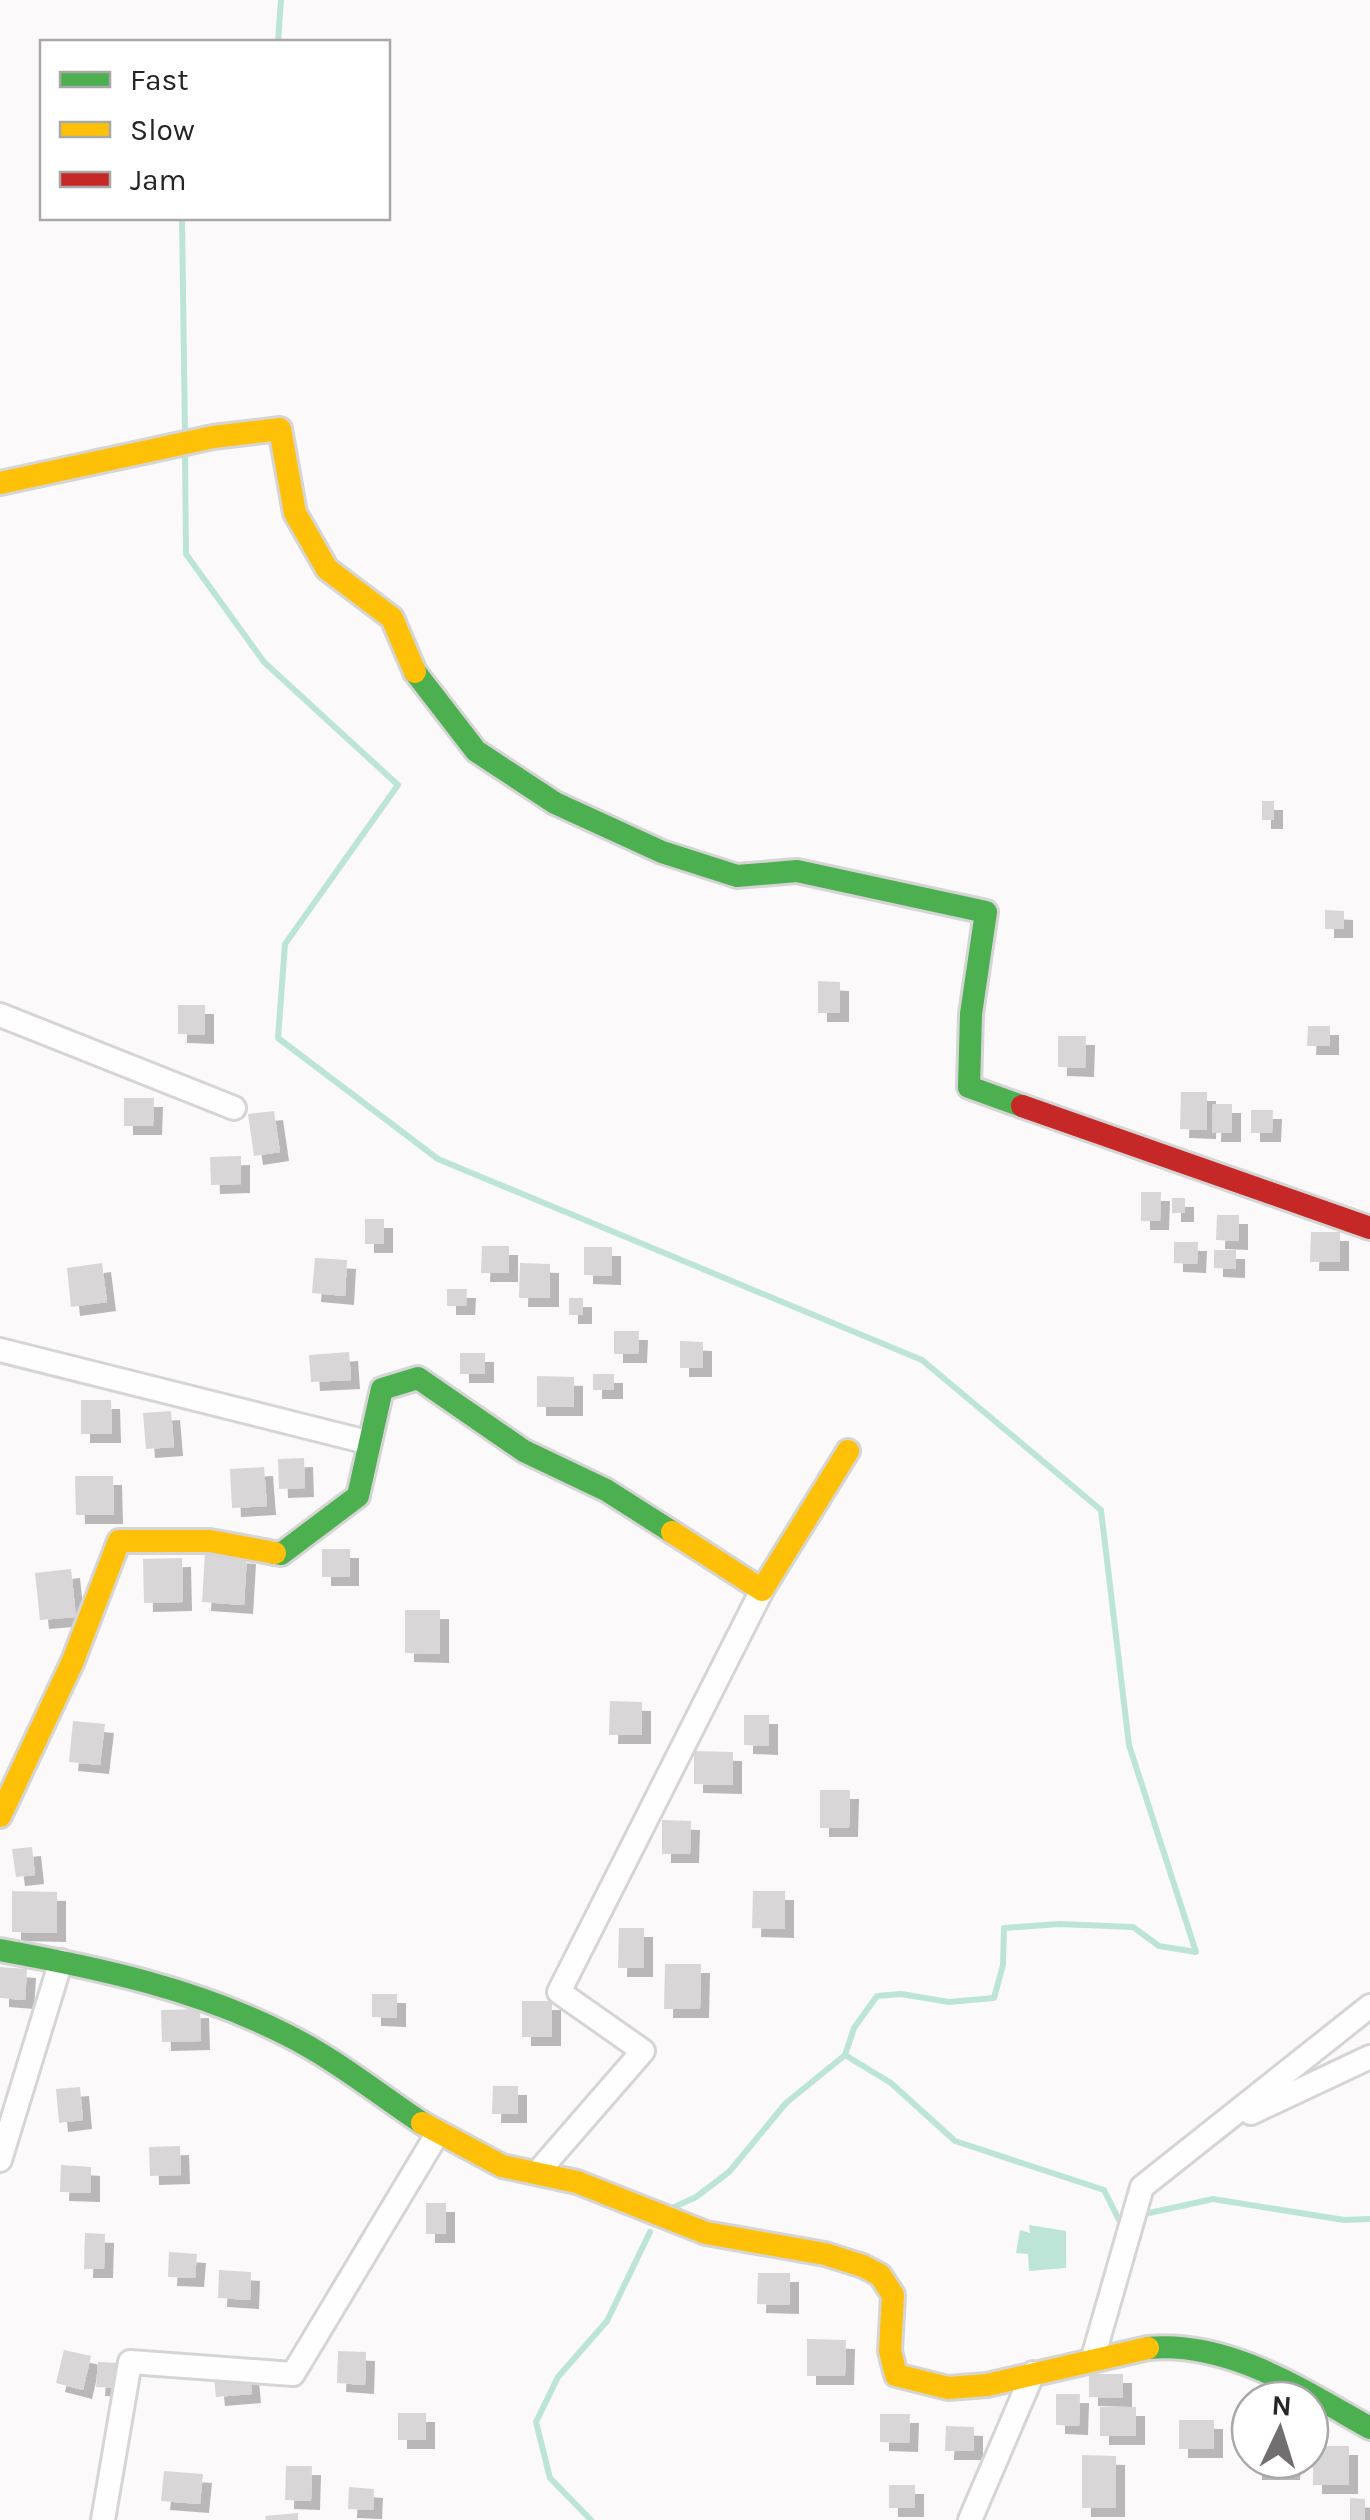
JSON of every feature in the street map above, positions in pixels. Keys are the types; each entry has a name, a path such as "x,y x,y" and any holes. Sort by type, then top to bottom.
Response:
{"street":[{"path":"0,483 213,437 280,428 295,514 327,569 392,618 419,681 476,751 555,804 680,858 737,876 796,871 986,912 971,1014 969,1087 1370,1228"},
{"path":"0,1016 234,1108"},
{"path":"0,1350 367,1442"},
{"path":"0,1816 73,1661 119,1541 210,1541 280,1554 358,1496 367,1442 382,1389 418,1378 524,1451 606,1490 762,1590"},
{"path":"538,2174 643,2052 559,1992 762,1590 848,1451"},
{"path":"0,1950 147,1978 238,2009 331,2060 436,2136 504,2166 577,2182 677,2226 807,2250 882,2276 890,2288 893,2308 888,2357 896,2374 948,2388 1153,2347 1213,2352 1290,2384 1370,2428"},
{"path":"0,2160 62,1961"},
{"path":"1092,2361 1142,2186 1370,2006"},
{"path":"1219,2128 1370,2058"},
{"path":"103,2520 130,2362 293,2374 436,2136"},
{"path":"970,2520 1033,2374"}],"shaded area":[{"path":"1029,2225 1066,2231 1066,2268 1029,2271 1028,2254 1016,2253 1020,2230 1030,2233"}],"building":[{"path":"1262,801 1274,801 1274,820 1262,820"},
{"path":"1325,910 1344,911 1344,929 1325,929"},
{"path":"818,981 840,982 840,1013 818,1013"},
{"path":"178,1005 205,1005 205,1035 178,1034"},
{"path":"1308,1026 1330,1026 1330,1046 1307,1046"},
{"path":"1058,1036 1086,1036 1085,1068 1058,1067"},
{"path":"1181,1092 1207,1092 1207,1130 1180,1129"},
{"path":"124,1098 154,1098 153,1126 124,1126"},
{"path":"1213,1104 1232,1104 1232,1133 1212,1133"},
{"path":"1251,1110 1273,1110 1272,1133 1251,1133"},
{"path":"274,1111 280,1152 254,1156 248,1114"},
{"path":"241,1156 241,1184 211,1185 210,1157"},
{"path":"1141,1192 1161,1192 1160,1221 1141,1221"},
{"path":"1172,1198 1185,1198 1185,1213 1172,1213"},
{"path":"1217,1215 1239,1215 1239,1241 1216,1240"},
{"path":"365,1219 384,1219 384,1244 365,1244"},
{"path":"1311,1232 1340,1232 1340,1262 1310,1262"},
{"path":"1174,1242 1198,1242 1197,1264 1174,1263"},
{"path":"482,1246 509,1246 509,1273 481,1273"},
{"path":"584,1247 612,1247 612,1276 584,1275"},
{"path":"1214,1250 1236,1250 1236,1269 1214,1268"},
{"path":"315,1258 347,1260 345,1296 312,1293"},
{"path":"102,1263 107,1302 71,1307 67,1268"},
{"path":"520,1263 550,1264 550,1298 519,1298"},
{"path":"447,1289 467,1289 466,1306 447,1306"},
{"path":"569,1298 583,1298 583,1315 569,1315"},
{"path":"614,1331 639,1331 638,1354 614,1354"},
{"path":"680,1341 703,1342 703,1368 680,1368"},
{"path":"349,1352 351,1380 311,1382 309,1355"},
{"path":"460,1353 485,1353 485,1374 460,1374"},
{"path":"593,1374 614,1374 614,1390 593,1390"},
{"path":"537,1376 574,1377 574,1407 537,1407"},
{"path":"81,1400 111,1400 112,1434 81,1434"},
{"path":"171,1411 174,1447 146,1449 143,1413"},
{"path":"304,1458 305,1488 279,1489 278,1459"},
{"path":"264,1467 267,1506 232,1508 230,1469"},
{"path":"75,1476 113,1476 114,1515 76,1515"},
{"path":"322,1549 350,1549 350,1577 322,1577"},
{"path":"205,1552 247,1555 244,1605 202,1602"},
{"path":"182,1558 183,1602 144,1603 143,1559"},
{"path":"71,1569 76,1617 40,1620 35,1573"},
{"path":"405,1610 440,1610 440,1654 405,1653"},
{"path":"610,1701 642,1702 642,1735 609,1735"},
{"path":"744,1715 769,1715 769,1746 744,1745"},
{"path":"73,1721 105,1724 100,1765 69,1762"},
{"path":"694,1751 733,1752 733,1785 694,1784"},
{"path":"820,1790 850,1790 849,1828 820,1828"},
{"path":"662,1820 691,1821 690,1854 662,1854"},
{"path":"32,1847 35,1875 16,1877 12,1849"},
{"path":"12,1891 57,1892 57,1933 12,1932"},
{"path":"753,1891 785,1891 785,1929 752,1928"},
{"path":"619,1928 644,1928 644,1968 618,1968"},
{"path":"665,1964 701,1964 700,2009 664,2009"},
{"path":"0,1967 27,1969 25,2000 0,1998"},
{"path":"372,1994 397,1994 397,2018 372,2017"},
{"path":"522,2001 552,2001 552,2037 522,2037"},
{"path":"200,2009 201,2041 162,2042 161,2010"},
{"path":"493,2086 518,2086 518,2114 492,2114"},
{"path":"80,2087 83,2120 59,2123 56,2089"},
{"path":"180,2146 181,2175 150,2176 149,2147"},
{"path":"61,2165 91,2167 91,2193 60,2192"},
{"path":"426,2203 446,2203 446,2234 426,2234"},
{"path":"85,2233 105,2234 104,2269 84,2269"},
{"path":"169,2252 197,2254 195,2278 168,2277"},
{"path":"219,2270 251,2272 250,2300 218,2298"},
{"path":"758,2273 790,2273 790,2305 757,2304"},
{"path":"807,2339 846,2340 845,2376 807,2376"},
{"path":"64,2350 91,2356 83,2390 56,2383"},
{"path":"338,2351 366,2352 365,2385 337,2383"},
{"path":"98,2362 121,2363 119,2388 96,2387"},
{"path":"249,2364 252,2394 216,2397 213,2368"},
{"path":"1089,2374 1123,2374 1123,2398 1089,2397"},
{"path":"1056,2394 1080,2394 1079,2426 1056,2425"},
{"path":"1100,2407 1136,2407 1136,2436 1100,2436"},
{"path":"398,2413 426,2413 426,2440 398,2440"},
{"path":"880,2414 910,2414 909,2443 880,2442"},
{"path":"1179,2420 1214,2420 1214,2449 1179,2449"},
{"path":"946,2426 974,2427 974,2451 945,2451"},
{"path":"1330,2446 1349,2446 1349,2485 1313,2485 1313,2480 1330,2480"},
{"path":"1082,2455 1116,2456 1116,2508 1082,2508"},
{"path":"286,2466 312,2466 311,2501 285,2500"},
{"path":"164,2471 203,2474 200,2504 161,2501"},
{"path":"889,2485 915,2485 915,2508 889,2508"},
{"path":"349,2487 374,2489 373,2510 348,2509"},
{"path":"1350,2498 1365,2499 1365,2520 1350,2520"},
{"path":"298,2513 298,2520 266,2520 265,2516"}],"waterway":[{"path":"278,40 281,0"},
{"path":"182,220 185,434"},
{"path":"185,452 186,554 264,662 398,785 285,944 278,1038 438,1159 922,1360 1101,1510 1129,1745 1196,1952 1159,1946 1133,1927 1059,1924 1004,1928 1003,1965 994,1998 949,2002 901,1994 877,1996 854,2028 845,2055 786,2103 729,2172 696,2197 670,2209"},
{"path":"845,2055 891,2083 955,2141 1104,2190 1119,2220 1128,2218"},
{"path":"1140,2215 1213,2199 1344,2220 1370,2219"},
{"path":"591,2520 550,2478 536,2422 558,2377 607,2321 650,2232"}],"traffic: fast":[{"path":"415,672 476,751 555,803 662,852 737,876 797,871 986,912 971,1014 969,1087 1022,1106"},
{"path":"275,1553 281,1554 358,1496 382,1389 418,1378 524,1451 606,1490 672,1532"},
{"path":"0,1950 147,1982 253,2019 322,2055 422,2123"},
{"path":"1148,2348 1178,2348 1236,2360 1292,2384 1370,2428"}],"traffic: slow":[{"path":"0,483 213,437 280,429 295,513 327,569 392,618 415,672"},
{"path":"672,1532 762,1590 848,1451"},
{"path":"0,1816 73,1661 119,1541 210,1541 275,1553"},
{"path":"422,2123 502,2166 577,2182 706,2233 825,2254 880,2275 893,2295 890,2351 896,2375 948,2388 987,2385 1148,2348"}],"traffic: jam":[{"path":"1022,1106 1370,1228"}]}
